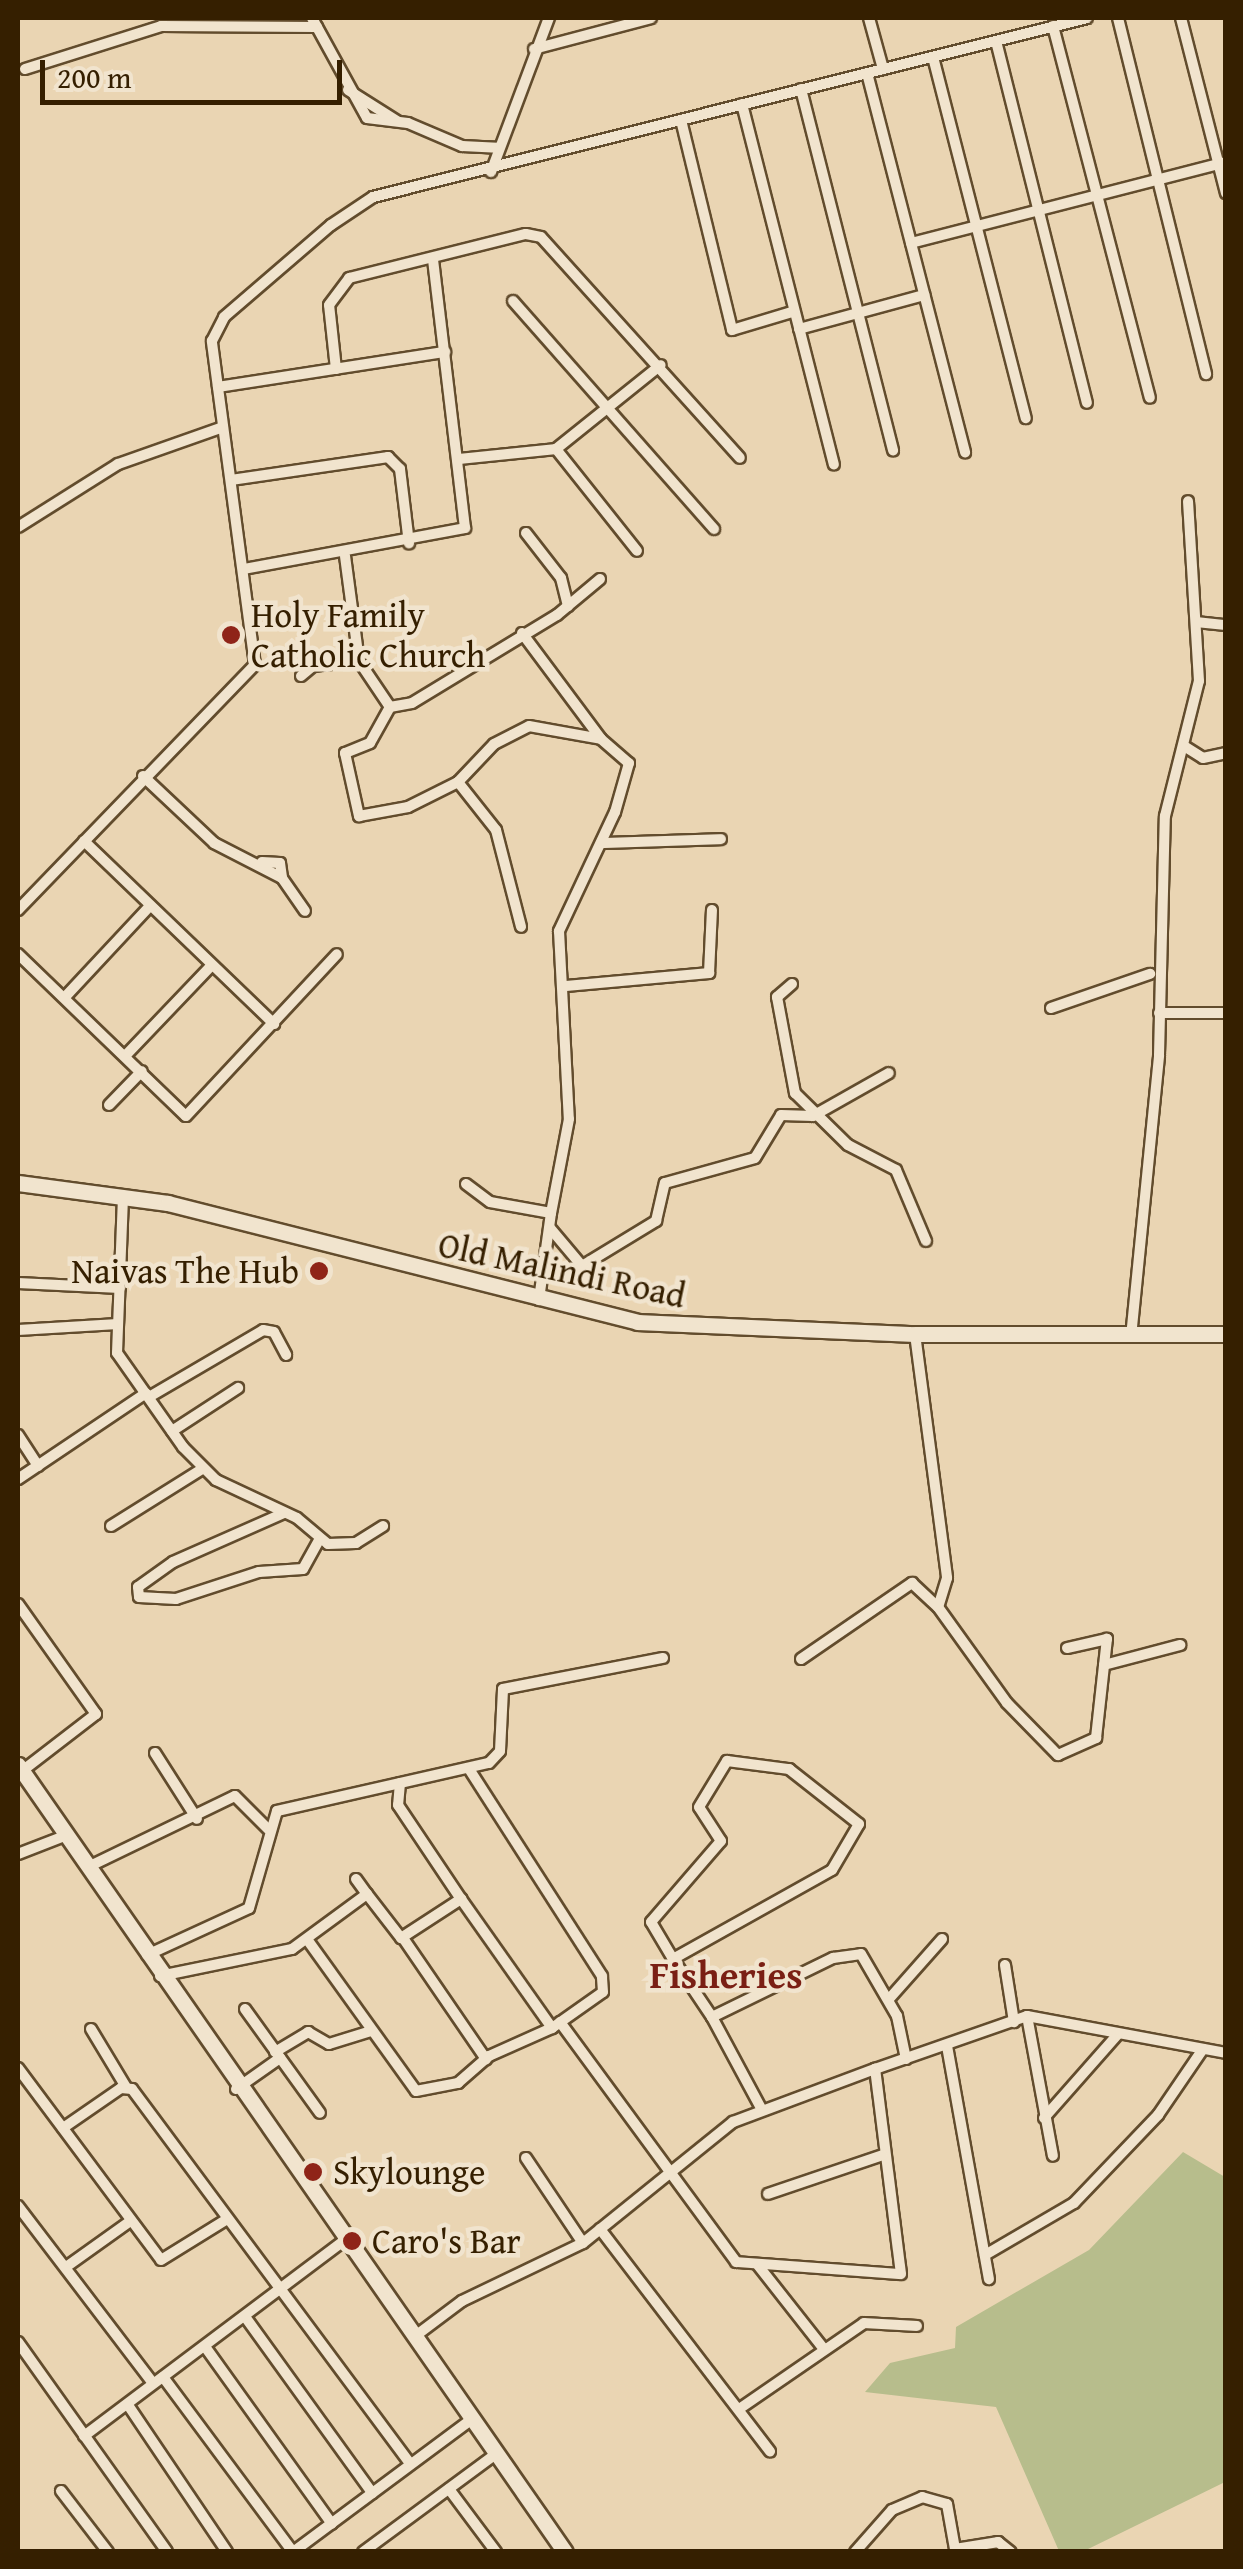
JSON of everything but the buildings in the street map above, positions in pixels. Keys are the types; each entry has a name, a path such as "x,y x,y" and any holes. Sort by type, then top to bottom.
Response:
{"main road":[{"name":"Old Malindi Road","path":"18,1183 124,1197 539,1301 704,1329 1131,1337 1226,1334"},
{"path":"20,1768 236,2088 565,2552"}],"street":[{"path":"491,172 534,49 549,18"},
{"path":"534,49 651,18"},
{"path":"869,18 882,69"},
{"path":"18,910 143,776 255,665 218,387 217,326 331,225 373,197 491,172 800,89 1087,18"},
{"path":"1118,18 1206,374"},
{"path":"1181,18 1222,163 1226,193"},
{"path":"25,69 161,26 314,22 347,90 367,118 400,122 462,146 497,148"},
{"path":"1053,26 1150,398"},
{"path":"996,41 1087,403"},
{"path":"932,58 1026,418"},
{"path":"867,73 965,452"},
{"path":"800,89 860,312 892,450"},
{"path":"742,104 792,312 834,464"},
{"path":"682,120 732,330 792,312"},
{"path":"911,243 1222,163"},
{"path":"336,369 329,304 340,284 381,266 541,237 661,365 740,458"},
{"path":"244,569 345,556 464,528 459,460 432,259"},
{"path":"799,329 924,295"},
{"path":"513,301 714,529"},
{"path":"218,387 445,352"},
{"path":"459,460 556,449 661,365"},
{"path":"18,527 118,464 224,427"},
{"path":"556,449 636,550"},
{"path":"231,480 388,457 400,469 409,543"},
{"path":"1131,1337 1159,1012 1165,816 1199,680 1188,501"},
{"path":"526,533 561,578 568,606"},
{"path":"345,556 359,661 390,708"},
{"path":"600,579 568,606 412,703 390,708 370,743 344,753 360,818 408,807 458,782 494,744 529,726 601,739"},
{"path":"1196,622 1226,625"},
{"path":"522,633 601,739 628,763 602,842 559,931 566,986 569,1119 539,1301"},
{"path":"301,676 313,666 359,661"},
{"path":"1184,746 1202,758 1226,752"},
{"path":"143,776 214,843 262,862 282,878 306,911"},
{"path":"458,782 496,830 521,927"},
{"path":"602,842 722,839"},
{"path":"84,841 274,1024"},
{"path":"64,997 150,906"},
{"path":"566,986 709,972 712,910"},
{"path":"18,954 142,1071 182,1120 308,991 317,968 338,954"},
{"path":"126,1055 211,966"},
{"path":"1051,1008 1150,974"},
{"path":"792,984 777,994 791,1083 813,1116 896,1170 926,1241"},
{"path":"1159,1012 1226,1013"},
{"path":"109,1106 142,1071"},
{"path":"550,1228 582,1266 656,1221 665,1183 754,1158 762,1134 784,1114 813,1116 888,1072"},
{"path":"466,1184 490,1202 552,1214"},
{"path":"124,1197 118,1353 172,1431 202,1469 285,1513 319,1540 356,1542 383,1526"},
{"path":"18,1283 120,1288"},
{"path":"18,1330 118,1324"},
{"path":"18,1479 148,1395 263,1330 274,1332 286,1355"},
{"path":"914,1334 948,1578 938,1607"},
{"path":"172,1431 238,1388"},
{"path":"18,1434 38,1466"},
{"path":"111,1526 202,1469"},
{"path":"285,1513 173,1562 138,1587 139,1597 176,1599 258,1572 303,1569 319,1540"},
{"path":"801,1659 912,1583 938,1607 1006,1703 1058,1755 1096,1738 1108,1639 1067,1648"},
{"path":"18,1604 96,1714 20,1768"},
{"path":"1104,1664 1180,1645"},
{"path":"146,1956 249,1908 268,1829 277,1811 470,1770 499,1755 503,1689 663,1658"},
{"path":"155,1753 197,1819"},
{"path":"673,1959 832,1870 858,1824 855,1814 789,1769 724,1763 699,1807 721,1841 650,1922 673,1959 712,2017 762,2110"},
{"path":"308,1942 416,2091 458,2082 486,2059 556,2025 603,1992 605,1982 470,1770"},
{"path":"400,1783 398,1805 462,1900 556,2025 588,2048 671,2179 729,2258 757,2264 902,2274 875,2069"},
{"path":"88,1867 197,1819 237,1796 268,1829"},
{"path":"18,1854 67,1836"},
{"path":"356,1879 403,1938 486,2059"},
{"path":"160,1976 308,1942 367,1894"},
{"path":"403,1938 462,1900"},
{"path":"888,1999 942,1940"},
{"path":"712,2017 857,1952 888,1999 906,2058"},
{"path":"1005,1965 1014,2022"},
{"path":"245,2009 320,2113"},
{"path":"1027,2016 1053,2156"},
{"path":"414,2337 462,2301 583,2243 671,2179 717,2132 762,2110 906,2058 1027,2016 1226,2053"},
{"path":"92,2029 126,2087 410,2464"},
{"path":"236,2088 308,2032 329,2044 371,2031"},
{"path":"1044,2118 1118,2034"},
{"path":"948,2046 989,2279"},
{"path":"985,2254 1074,2203 1158,2115 1203,2049"},
{"path":"18,2068 129,2222 163,2260 227,2219"},
{"path":"64,2128 126,2087"},
{"path":"768,2194 884,2155"},
{"path":"526,2158 583,2243"},
{"path":"18,2206 293,2552 471,2420"},
{"path":"66,2268 129,2222"},
{"path":"600,2229 742,2407 770,2450"},
{"path":"84,2436 344,2241"},
{"path":"757,2264 823,2348"},
{"path":"246,2318 372,2493"},
{"path":"742,2407 823,2348 867,2322 917,2326"},
{"path":"18,2342 167,2552"},
{"path":"206,2348 332,2524"},
{"path":"128,2405 227,2552"},
{"path":"363,2552 496,2454"},
{"path":"449,2489 494,2551"},
{"path":"61,2492 108,2552"},
{"path":"856,2552 892,2510 922,2497 947,2504 954,2549 998,2542 1011,2552"}],"green space":[{"path":"1183,2152 1225,2177 1225,2482 1084,2551 1059,2551 996,2407 865,2392 890,2363 955,2348 956,2327 1089,2250"}],"place":[{"name":"Holy Family Catholic Church","path":"231,635"},
{"name":"Naivas The Hub","path":"319,1271"},
{"name":"Skylounge","path":"313,2172"},
{"name":"Caro's Bar","path":"352,2241"}],"district":[{"name":"Fisheries","path":"726,1975"}]}
